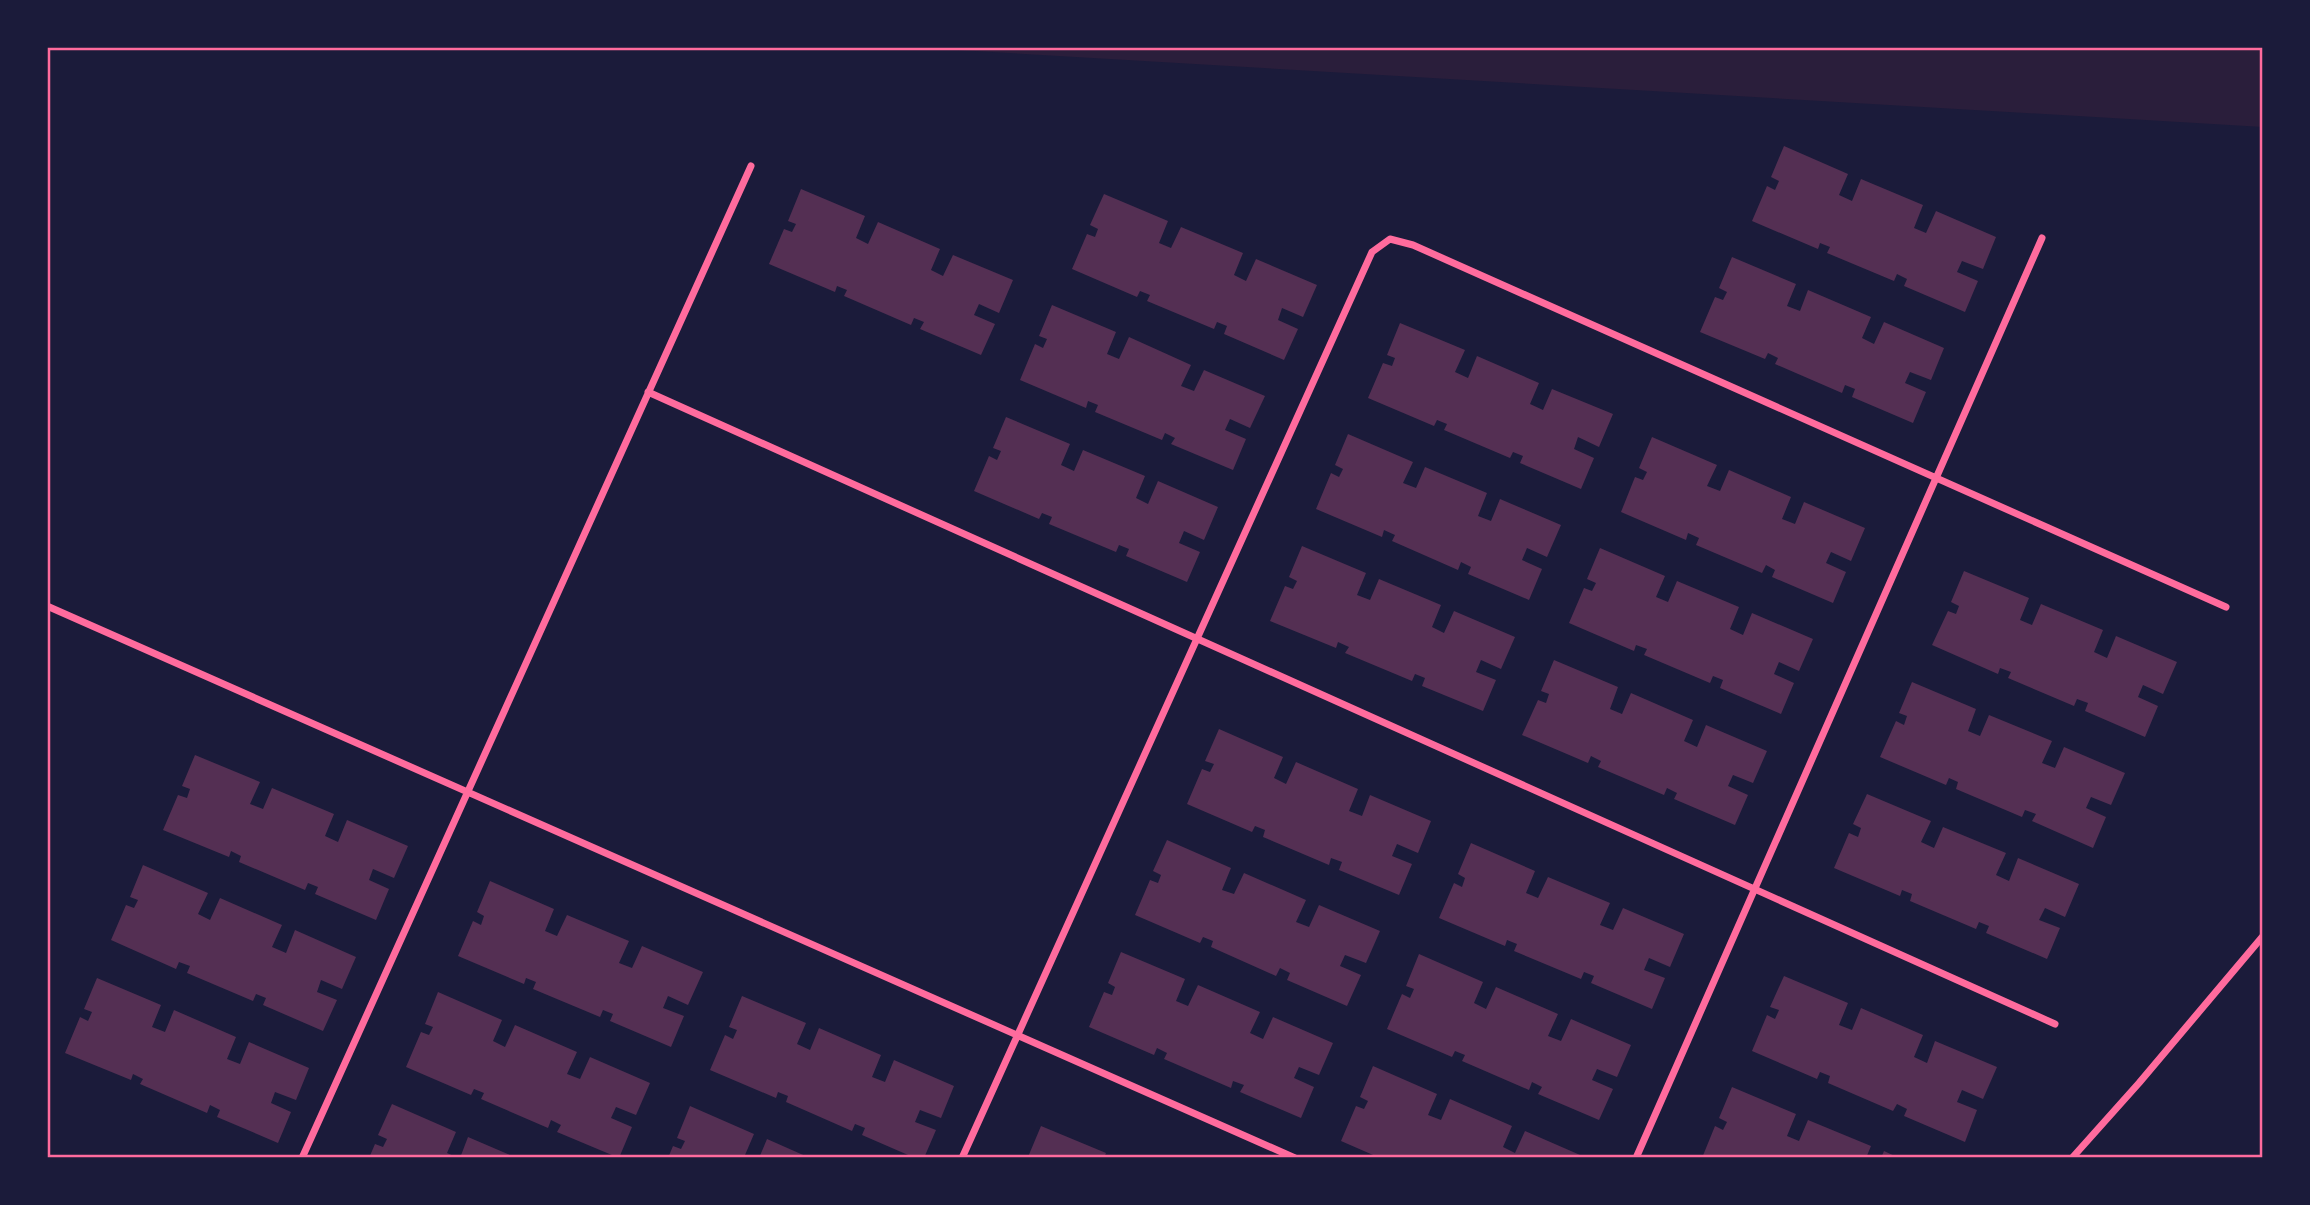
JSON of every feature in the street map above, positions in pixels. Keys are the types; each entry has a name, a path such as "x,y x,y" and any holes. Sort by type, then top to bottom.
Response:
{"street":[{"path":"302,1158 751,166"},
{"path":"962,1158 1372,252 1390,239 1413,245 2226,607"},
{"path":"1636,1158 2042,239"},
{"path":"648,392 2055,1024"},
{"path":"47,606 1295,1158"},
{"path":"2072,1158 2263,936"}],"shaded area":[{"path":"907,47 2263,47 2263,127"}],"building":[{"path":"1784,146 1848,174 1839,195 1852,201 1861,179 1923,205 1914,228 1926,233 1936,211 1996,237 1983,269 1962,261 1957,272 1978,281 1965,312 1904,286 1907,279 1897,274 1894,281 1827,253 1830,247 1820,243 1818,249 1752,221 1767,186 1775,190 1779,181 1771,177"},
{"path":"801,189 865,216 856,238 868,244 878,222 940,249 931,270 943,276 953,255 1013,280 999,313 979,304 974,315 995,324 981,355 920,329 924,322 914,318 911,325 844,296 847,290 837,286 835,292 769,264 784,229 792,232 796,224 788,221"},
{"path":"1104,194 1168,221 1159,243 1171,248 1181,227 1243,253 1234,275 1246,281 1256,259 1317,285 1303,317 1282,308 1278,320 1298,329 1284,360 1224,334 1227,326 1217,322 1214,329 1147,301 1150,295 1140,291 1137,297 1072,269 1087,234 1095,237 1098,229 1090,225"},
{"path":"1732,257 1796,284 1787,306 1800,311 1808,290 1871,317 1862,338 1874,344 1884,322 1944,348 1931,380 1910,372 1905,383 1926,392 1913,423 1852,397 1855,389 1845,385 1842,393 1775,364 1778,358 1768,353 1765,359 1700,332 1715,297 1723,300 1727,292 1719,288"},
{"path":"1052,305 1116,332 1107,354 1119,359 1129,337 1191,365 1181,386 1194,391 1204,370 1265,396 1250,428 1230,419 1225,430 1246,439 1233,470 1171,444 1175,438 1165,433 1162,440 1095,412 1098,405 1088,401 1086,408 1020,380 1035,344 1043,348 1047,339 1039,336"},
{"path":"1400,323 1465,350 1455,372 1468,378 1477,356 1539,383 1530,404 1543,410 1552,389 1613,414 1599,447 1578,437 1574,449 1594,458 1581,489 1520,463 1523,456 1513,452 1510,458 1444,430 1447,424 1437,420 1434,426 1368,398 1383,363 1392,366 1395,358 1387,355"},
{"path":"1006,417 1070,444 1061,465 1074,471 1083,450 1145,476 1136,498 1148,504 1158,481 1218,507 1204,540 1184,531 1179,543 1200,552 1187,582 1126,556 1129,549 1119,545 1116,552 1049,524 1052,517 1042,513 1039,519 974,491 989,456 997,460 1001,451 993,448"},
{"path":"1348,434 1413,462 1403,483 1416,488 1425,467 1487,493 1478,516 1491,521 1500,499 1561,525 1547,557 1527,548 1522,560 1542,569 1529,600 1468,574 1471,567 1461,562 1458,570 1392,541 1395,535 1384,530 1382,537 1316,509 1331,473 1339,477 1343,469 1335,465"},
{"path":"1652,437 1717,465 1707,486 1720,491 1729,470 1791,497 1782,519 1795,524 1804,502 1865,528 1851,561 1831,552 1826,563 1846,572 1833,603 1772,577 1775,570 1766,565 1762,573 1696,545 1699,538 1688,533 1686,540 1621,512 1635,477 1643,480 1647,472 1639,468"},
{"path":"1302,546 1366,573 1357,595 1370,600 1379,579 1441,605 1432,627 1444,633 1454,611 1515,637 1501,669 1481,660 1476,672 1496,680 1483,711 1422,686 1425,678 1415,674 1412,681 1345,653 1349,647 1338,642 1336,648 1270,621 1285,586 1293,589 1297,581 1289,577"},
{"path":"1600,548 1665,576 1656,597 1668,602 1677,581 1739,607 1730,629 1743,635 1752,613 1813,639 1799,671 1779,662 1774,674 1794,683 1781,714 1720,688 1723,680 1713,676 1710,683 1644,655 1647,649 1636,645 1634,651 1569,623 1584,588 1592,591 1596,583 1587,579"},
{"path":"1964,571 2029,598 2020,620 2032,625 2041,604 2103,630 2094,652 2107,658 2116,636 2177,662 2163,694 2143,685 2138,697 2158,706 2145,737 2085,711 2088,703 2077,699 2074,706 2008,678 2011,672 2000,668 1998,674 1932,645 1948,611 1956,614 1959,606 1951,602"},
{"path":"1554,660 1618,687 1610,709 1622,714 1631,693 1693,720 1684,741 1697,747 1706,725 1767,751 1753,783 1733,775 1728,786 1748,795 1735,825 1674,799 1677,793 1667,788 1664,795 1598,767 1601,761 1591,756 1588,763 1522,735 1538,700 1546,703 1549,694 1541,691"},
{"path":"1912,682 1976,709 1968,731 1980,736 1989,715 2052,741 2042,763 2055,768 2064,747 2125,773 2111,805 2091,797 2086,808 2106,817 2093,848 2032,821 2036,814 2025,810 2022,817 1956,789 1958,782 1949,778 1946,785 1880,757 1896,721 1904,725 1907,716 1899,713"},
{"path":"1219,729 1283,757 1274,778 1286,784 1296,762 1358,789 1349,811 1362,816 1370,795 1431,821 1418,853 1397,844 1392,856 1412,864 1399,895 1339,870 1342,862 1331,858 1329,865 1263,837 1265,830 1255,826 1252,832 1187,804 1202,769 1210,772 1214,764 1205,761"},
{"path":"195,755 260,782 250,804 263,809 272,788 334,814 325,836 338,842 347,820 408,846 394,878 373,869 369,880 389,889 376,920 315,894 318,887 308,883 305,890 239,862 241,856 231,851 229,857 163,830 178,795 187,798 190,789 182,786"},
{"path":"1867,794 1931,821 1921,842 1934,848 1943,827 2006,853 1996,875 2009,881 2018,858 2079,884 2065,917 2045,908 2039,920 2060,928 2047,959 1986,933 1989,926 1979,922 1976,929 1910,901 1912,894 1902,890 1900,896 1834,868 1849,833 1858,837 1861,828 1853,824"},
{"path":"1167,840 1231,868 1222,890 1234,894 1244,873 1306,900 1296,922 1309,927 1319,905 1380,931 1366,963 1345,955 1340,966 1361,975 1347,1006 1287,980 1290,973 1280,968 1276,976 1211,947 1213,941 1203,937 1200,943 1135,915 1150,880 1158,883 1161,875 1153,871"},
{"path":"1471,843 1535,871 1526,893 1538,898 1548,877 1610,903 1600,925 1613,930 1623,908 1684,934 1670,967 1649,958 1644,970 1665,978 1652,1009 1591,983 1594,976 1584,972 1581,979 1514,951 1517,944 1507,940 1505,946 1439,918 1454,883 1462,887 1465,878 1458,874"},
{"path":"143,865 208,893 198,914 210,920 220,898 282,925 272,947 286,953 295,930 356,957 342,989 321,980 317,992 337,1000 323,1031 263,1005 266,998 256,994 253,1001 187,973 190,966 179,962 176,969 111,940 126,905 134,908 138,900 130,897"},
{"path":"490,881 554,909 545,931 557,936 567,915 629,941 619,963 632,968 642,946 703,972 688,1005 668,996 663,1008 684,1016 671,1047 610,1021 613,1014 603,1010 600,1017 533,989 536,982 526,978 524,984 458,956 473,921 481,925 484,916 477,912"},
{"path":"1121,952 1185,979 1176,1001 1188,1006 1198,985 1260,1012 1250,1033 1263,1039 1273,1017 1333,1043 1319,1075 1299,1067 1294,1078 1314,1087 1301,1118 1240,1092 1244,1085 1233,1081 1231,1088 1164,1059 1167,1053 1157,1048 1154,1055 1089,1027 1104,992 1112,995 1115,987 1108,983"},
{"path":"1419,954 1483,982 1474,1003 1486,1009 1496,987 1558,1014 1548,1036 1561,1041 1571,1019 1631,1045 1617,1077 1597,1069 1592,1080 1613,1089 1599,1120 1538,1094 1542,1087 1532,1082 1529,1090 1462,1061 1465,1055 1455,1051 1452,1057 1387,1029 1402,994 1410,998 1414,989 1406,986"},
{"path":"1784,976 1848,1003 1839,1025 1852,1030 1861,1008 1923,1035 1914,1057 1927,1063 1935,1041 1997,1067 1983,1099 1962,1090 1957,1102 1977,1110 1965,1142 1904,1116 1907,1109 1897,1104 1893,1111 1828,1083 1830,1076 1820,1072 1817,1079 1752,1051 1767,1015 1775,1019 1779,1010 1770,1007"},
{"path":"97,978 161,1005 152,1027 165,1032 174,1010 236,1037 227,1059 240,1064 249,1042 309,1068 296,1100 275,1092 271,1103 291,1112 278,1143 217,1117 220,1110 210,1105 207,1113 140,1084 143,1079 133,1074 131,1080 65,1053 80,1017 88,1021 92,1012 84,1009"},
{"path":"438,992 502,1020 493,1041 505,1047 515,1025 577,1052 567,1074 580,1079 590,1057 650,1083 636,1115 616,1107 611,1118 632,1127 619,1158 557,1132 561,1125 551,1120 548,1128 481,1099 484,1093 474,1089 471,1095 406,1067 421,1032 429,1035 433,1027 425,1024"},
{"path":"742,996 806,1023 797,1044 810,1050 819,1028 881,1055 872,1077 885,1082 894,1060 954,1086 941,1118 920,1110 915,1122 936,1130 924,1158 915,1158 862,1135 865,1128 855,1124 852,1131 786,1102 788,1096 778,1092 776,1098 710,1070 725,1035 733,1039 737,1030 729,1027"},
{"path":"1373,1066 1437,1094 1428,1115 1441,1120 1450,1099 1512,1126 1503,1147 1515,1153 1525,1131 1587,1158 1380,1158 1341,1141 1356,1106 1364,1109 1368,1101 1360,1097"},
{"path":"1732,1087 1796,1114 1787,1136 1799,1141 1808,1120 1871,1146 1866,1158 1702,1158 1715,1126 1723,1130 1727,1122 1719,1118"},
{"path":"392,1104 456,1132 447,1153 458,1158 369,1158 375,1144 383,1147 387,1139 378,1135"},
{"path":"690,1106 754,1134 745,1155 751,1158 668,1158 673,1146 681,1149 685,1141 677,1138"},
{"path":"1041,1126 1106,1153 1104,1158 1028,1157"},
{"path":"468,1137 517,1158 460,1158"},
{"path":"767,1139 810,1158 759,1158"},
{"path":"1884,1151 1899,1158 1881,1158"}]}
